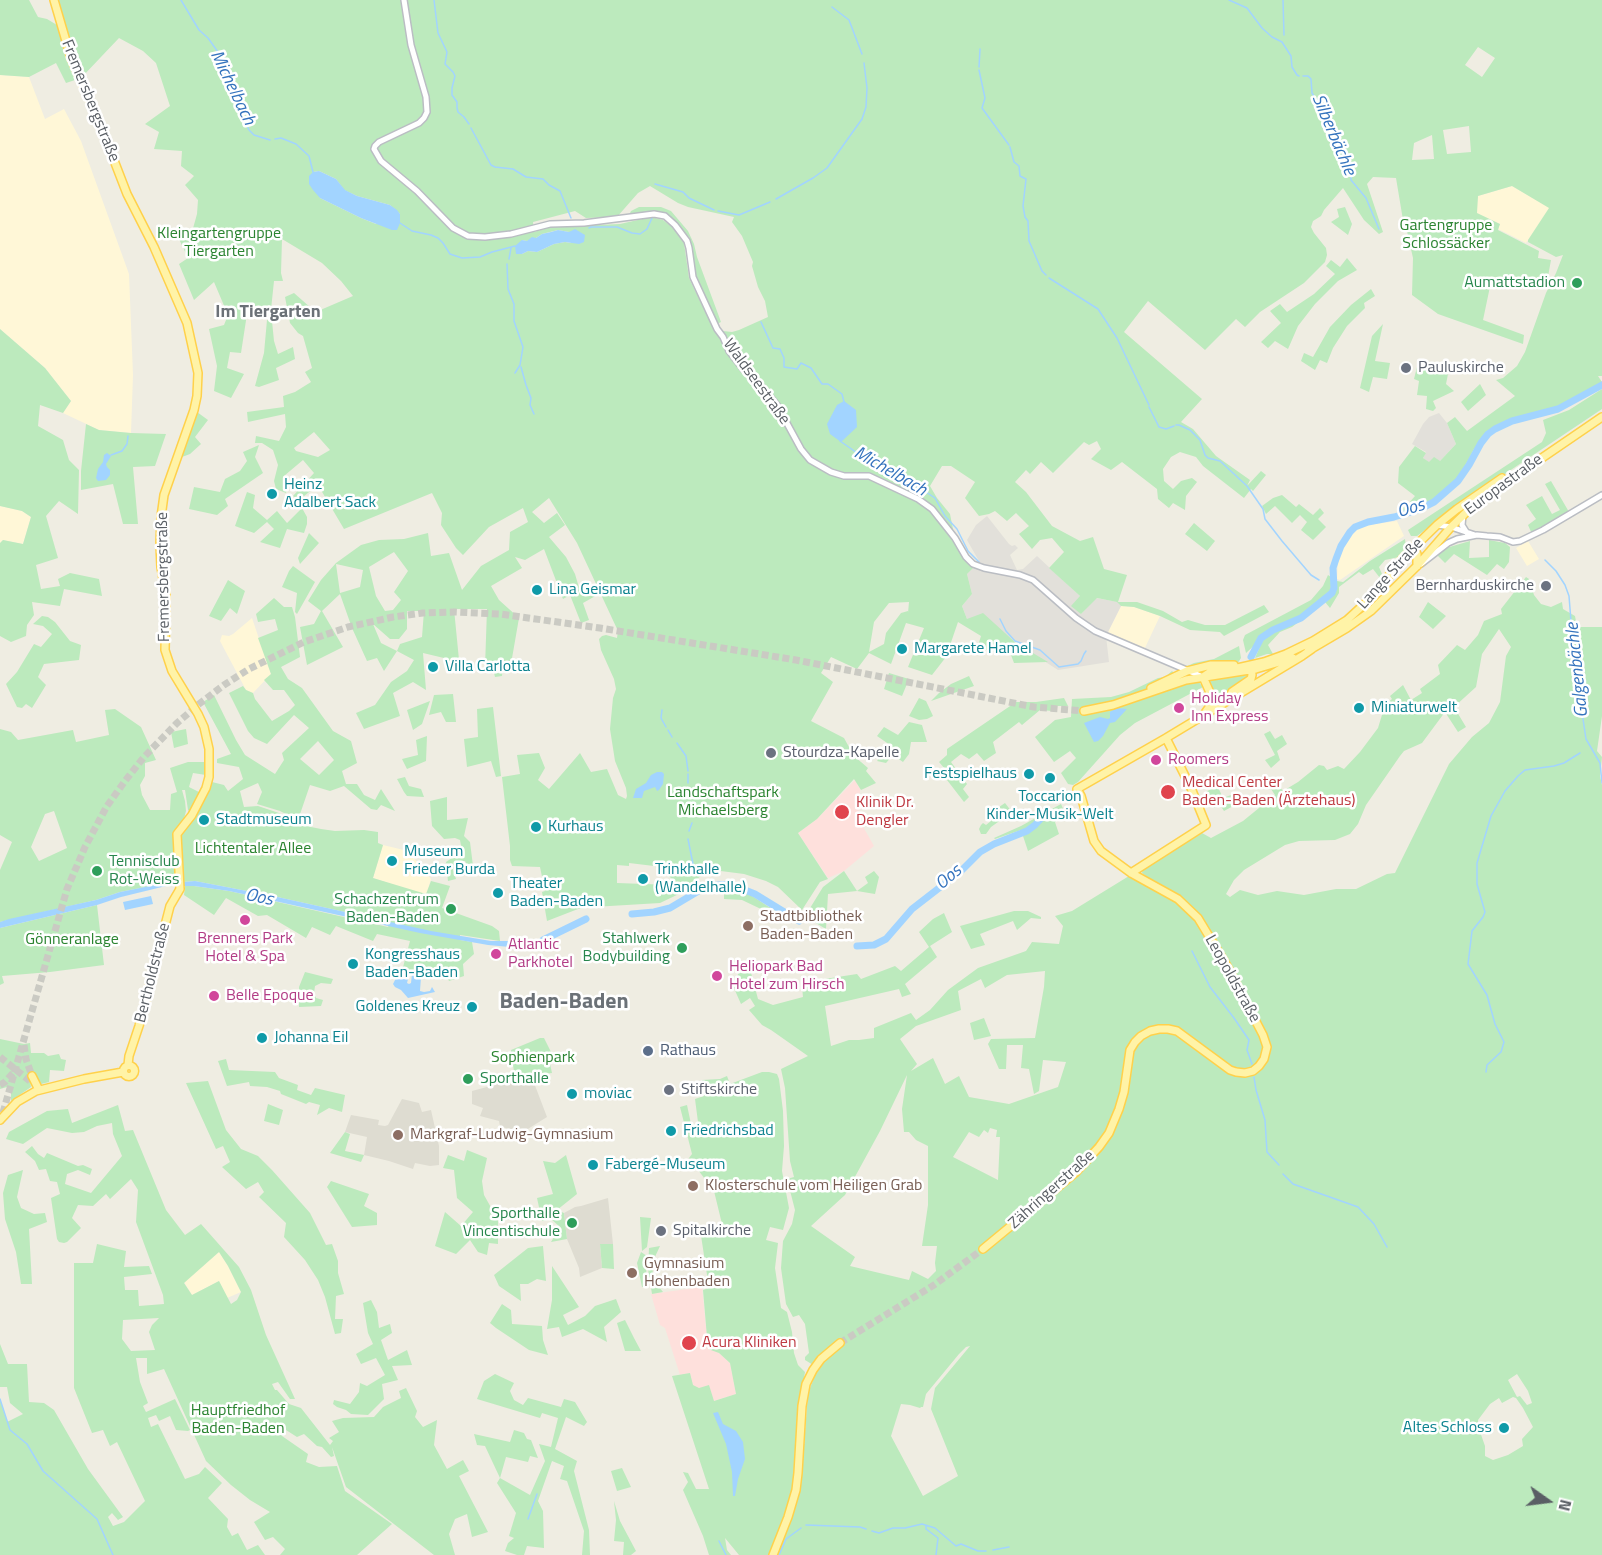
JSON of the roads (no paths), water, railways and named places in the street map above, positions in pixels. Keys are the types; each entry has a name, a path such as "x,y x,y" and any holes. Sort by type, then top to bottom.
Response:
{"main road":[{"name":"Fremersbergstraße","path":"54,0 66,45 127,194 154,247 187,323 198,373 194,410 164,495 160,545 166,596 165,646 167,657 172,671 201,720 209,749 207,784 190,819 177,834 180,884"},
{"name":"Europastraße","path":"1437,525 1470,500 1602,411"},
{"name":"Europastraße","path":"1417,562 1464,513 1505,482 1602,417"},
{"name":"Lange Straße","path":"1139,696 1150,688 1186,671 1219,664 1251,667 1313,641 1347,621 1371,598 1407,554 1437,525"},
{"path":"1413,548 1416,551 1417,562"},
{"path":"1407,554 1414,554 1417,562"},
{"name":"Lange Straße","path":"1077,789 1302,657 1360,620 1407,576 1417,562"},
{"path":"1399,563 1399,572 1407,576"},
{"name":"Lange Straße","path":"1203,677 1276,664 1312,649"},
{"name":"Lange Straße","path":"1203,677 1212,671 1240,666"},
{"path":"1084,711 1109,706 1174,684 1203,677 1212,695 1228,700 1232,692 1251,679 1251,667"},
{"path":"1203,716 1210,706 1212,695"},
{"path":"1131,873 1206,825 1191,788 1166,738"},
{"name":"Leopoldstraße","path":"1077,789 1094,841 1101,851 1131,873 1172,894 1198,918 1242,993 1267,1047 1260,1066 1245,1073 1230,1070 1177,1031 1168,1029 1154,1029 1142,1036 1135,1042 1128,1055"},
{"name":"Bertholdstraße","path":"38,1090 123,1072 128,1077 133,1074 134,1068 128,1065 129,1056 140,1026 170,906 180,884"},
{"name":"Zähringerstraße","path":"983,1249 1076,1173 1099,1147 1119,1109 1128,1055"},
{"path":"0,1120 17,1102 38,1090 31,1078"},
{"path":"773,1555 792,1506 798,1473 804,1392 817,1364 840,1343"}],"street":[{"name":"Waldseestraße","path":"404,0 411,45 426,97 427,112 419,123 375,146 376,153 381,161 425,198 453,228 468,236 485,237 511,234 550,224 584,223 654,214 660,214 669,219 687,241 693,277 729,351 777,405 801,449 810,460 837,474 874,478 918,499 936,513 973,564 1033,580 1076,618 1095,631 1203,677"},
{"name":"Lange Straße","path":"1437,525 1477,535 1495,536 1513,542 1520,541 1602,495"},
{"path":"1464,513 1462,522 1467,533"},
{"name":"Lange Straße","path":"1417,562 1451,541 1477,535"}],"water":[{"path":"319,171 336,179 345,190 357,196 390,205 397,210 400,214 400,223 397,230 361,218 320,198 309,184 309,176"},
{"path":"575,229 585,235 584,242 579,244 565,242 554,244 537,252 528,251 516,254 515,246 522,240 527,241 532,237 536,238 558,230 569,232"},
{"path":"844,401 856,410 857,427 841,442 830,434 827,424 837,405"},
{"path":"107,453 111,456 106,464 110,475 106,480 98,481 96,478 98,469"},
{"path":"1116,708 1127,709 1115,722 1110,723 1098,741 1094,742 1084,723 1100,717 1108,719 1110,712"},
{"path":"657,772 664,774 663,784 659,790 657,791 655,787 644,791 642,798 633,798 636,789"},
{"path":"195,881 431,931 491,941 520,941 521,948 488,945 420,933 229,891 194,886 166,886 0,928 0,922 9,919 96,900 120,892 160,884"},
{"path":"151,896 153,904 125,910 123,902"},
{"path":"412,974 421,977 420,991 430,991 432,987 435,992 408,998 393,984 399,977 408,979 407,983 411,983"},
{"path":"718,1412 723,1424 736,1431 743,1442 745,1459 735,1496 733,1496 732,1472 726,1444 713,1413"}],"waterway":[{"name":"Michelbach","path":"181,0 199,30 218,52 233,97 249,130 254,135 270,140"},
{"path":"434,0 438,33 447,52 445,64 455,76 452,95 457,102 458,112 469,124"},
{"path":"1229,0 1247,8 1262,28 1282,42 1291,56 1292,67 1299,76"},
{"name":"Silberbächle","path":"1283,0 1284,35"},
{"path":"832,7 849,20 862,54"},
{"path":"979,67 980,49"},
{"path":"776,199 827,168 862,119 866,107 867,88 864,63"},
{"path":"979,70 985,98 982,108 1009,145"},
{"name":"Silberbächle","path":"1303,76 1311,79 1312,93 1322,109 1326,124 1337,137 1345,162 1351,172 1351,180 1366,198 1379,229"},
{"path":"471,128 491,165 513,169 526,177 543,179 560,191 571,218"},
{"name":"Michelbach","path":"275,139 281,138 296,144 309,156 313,172"},
{"path":"1010,147 1014,162 1019,166 1020,176 1026,179 1023,206 1028,221 1029,241 1046,275"},
{"path":"655,184 683,192 689,198 714,210"},
{"path":"718,211 739,215 770,202"},
{"name":"Michelbach","path":"589,228 617,227 640,234 647,229 652,218"},
{"name":"Michelbach","path":"400,223 412,231 438,238 450,254 462,258 480,257 515,246"},
{"path":"509,259 511,248"},
{"path":"507,264 508,289 514,304 514,321 523,347 520,365 515,373"},
{"path":"1049,278 1098,309 1117,338 1149,405"},
{"name":"Michelbach","path":"761,322 773,348 780,349 784,358 784,367 797,369 801,363 811,368 822,384 828,384 842,394 844,402"},
{"path":"521,367 534,414"},
{"name":"Oos","path":"1251,657 1261,638 1301,618 1332,593 1333,568 1336,559 1341,546 1355,527 1418,510 1434,502 1458,481 1481,443 1495,429 1512,421 1558,409 1602,385"},
{"path":"1149,407 1159,427 1166,429 1174,426"},
{"path":"1176,425 1190,430 1200,440 1208,458 1220,461 1247,486 1263,509 1265,519 1311,575 1319,580"},
{"path":"111,455 122,451 127,444 128,436"},
{"name":"Michelbach","path":"840,441 893,478 920,488 935,498 945,516 957,529 968,551 979,562"},
{"name":"Galgenbächle","path":"1545,560 1556,571 1569,596 1574,659 1586,739 1600,763 1602,783"},
{"name":"Michelbach","path":"1000,619 1006,631 1015,641 1040,650 1059,667 1078,664 1086,651"},
{"path":"662,710 661,718 666,727"},
{"path":"668,730 672,737"},
{"path":"677,743 686,756 688,771"},
{"path":"1486,1072 1487,1065 1501,1052 1504,1042 1495,1024 1487,995 1468,964 1472,931 1485,912 1477,884 1477,863 1491,816 1505,791 1518,776 1525,770 1564,763 1580,753"},
{"path":"688,774 688,783"},
{"name":"Oos","path":"857,946 874,945 886,939 912,909 961,871 980,852 1027,831 1046,813"},
{"path":"689,831 692,823"},
{"path":"688,839 693,864"},
{"path":"694,866 700,873"},
{"name":"Oos","path":"632,914 670,908 707,886 730,884 755,894 799,921"},
{"name":"Oos","path":"543,940 586,919"},
{"path":"1192,951 1210,987 1249,1040 1247,1050 1252,1064"},
{"path":"1254,1077 1265,1120 1267,1152 1279,1165"},
{"path":"1283,1174 1293,1184 1358,1207 1374,1224 1387,1247"},
{"path":"0,1399 10,1430 27,1444 43,1471 97,1519 113,1555"},
{"path":"528,1519 537,1494"},
{"path":"872,1531 879,1533 893,1528 922,1524 935,1528 956,1546 961,1544 978,1551 986,1551"},
{"path":"806,1525 866,1529"},
{"path":"926,1526 926,1529 938,1538 936,1555"},
{"path":"779,1555 786,1539 801,1528"},
{"path":"719,1541 726,1555"},
{"path":"993,1550 1009,1547"}],"tunnel":[{"path":"0,1123 67,889 85,847 107,806 144,757 199,704 249,669 304,642 348,627 393,617 454,612 500,614 796,660 1034,707 1084,711"},
{"path":"24,1045 32,1076"},
{"path":"0,1057 30,1081"},
{"path":"0,1085 14,1072"},
{"path":"840,1343 934,1285 983,1249"}],"place":[{"name":"Aumattstadion","path":"1577,283"},
{"name":"Pauluskirche","path":"1406,368"},
{"name":"Heinz Adalbert Sack","path":"272,494"},
{"name":"Bernharduskirche","path":"1546,586"},
{"name":"Lina Geismar","path":"537,590"},
{"name":"Margarete Hamel","path":"902,649"},
{"name":"Villa Carlotta","path":"433,667"},
{"name":"Holiday Inn Express","path":"1179,708"},
{"name":"Miniaturwelt","path":"1359,708"},
{"name":"Stourdza-Kapelle","path":"771,753"},
{"name":"Roomers","path":"1156,760"},
{"name":"Festspielhaus","path":"1029,774"},
{"name":"Toccarion Kinder-Musik-Welt","path":"1050,778"},
{"name":"Medical Center Baden-Baden (Ärztehaus)","path":"1168,792"},
{"name":"Klinik Dr. Dengler","path":"842,812"},
{"name":"Stadtmuseum","path":"204,820"},
{"name":"Kurhaus","path":"536,827"},
{"name":"Museum Frieder Burda","path":"392,861"},
{"name":"Tennisclub Rot-Weiss","path":"97,871"},
{"name":"Trinkhalle (Wandelhalle)","path":"643,879"},
{"name":"Theater Baden-Baden","path":"498,893"},
{"name":"Schachzentrum Baden-Baden","path":"451,909"},
{"name":"Brenners Park Hotel & Spa","path":"245,920"},
{"name":"Stadtbibliothek Baden-Baden","path":"748,926"},
{"name":"Stahlwerk Bodybuilding","path":"682,948"},
{"name":"Atlantic Parkhotel","path":"496,954"},
{"name":"Kongresshaus Baden-Baden","path":"353,964"},
{"name":"Heliopark Bad Hotel zum Hirsch","path":"717,976"},
{"name":"Belle Epoque","path":"214,996"},
{"name":"Goldenes Kreuz","path":"472,1007"},
{"name":"Johanna Eil","path":"262,1038"},
{"name":"Rathaus","path":"648,1051"},
{"name":"Sporthalle","path":"468,1079"},
{"name":"Stiftskirche","path":"669,1090"},
{"name":"moviac","path":"572,1094"},
{"name":"Friedrichsbad","path":"671,1131"},
{"name":"Markgraf-Ludwig-Gymnasium","path":"398,1135"},
{"name":"Fabergé-Museum","path":"593,1165"},
{"name":"Klosterschule vom Heiligen Grab","path":"693,1186"},
{"name":"Sporthalle Vincentischule","path":"572,1223"},
{"name":"Spitalkirche","path":"661,1231"},
{"name":"Gymnasium Hohenbaden","path":"632,1273"},
{"name":"Acura Kliniken","path":"689,1343"},
{"name":"Altes Schloss","path":"1504,1428"}],"district":[{"name":"Im Tiergarten","path":"268,313"},
{"name":"Baden-Baden","path":"564,1003"}],"park label":[{"name":"Gartengruppe Schlossäcker","path":"1446,235"},
{"name":"Kleingartengruppe Tiergarten","path":"219,243"},
{"name":"Landschaftspark Michaelsberg","path":"723,802"},
{"name":"Lichtentaler Allee","path":"253,849"},
{"name":"Gönneranlage","path":"72,940"},
{"name":"Sophienpark","path":"533,1058"},
{"name":"Hauptfriedhof Baden-Baden","path":"238,1420"}]}
